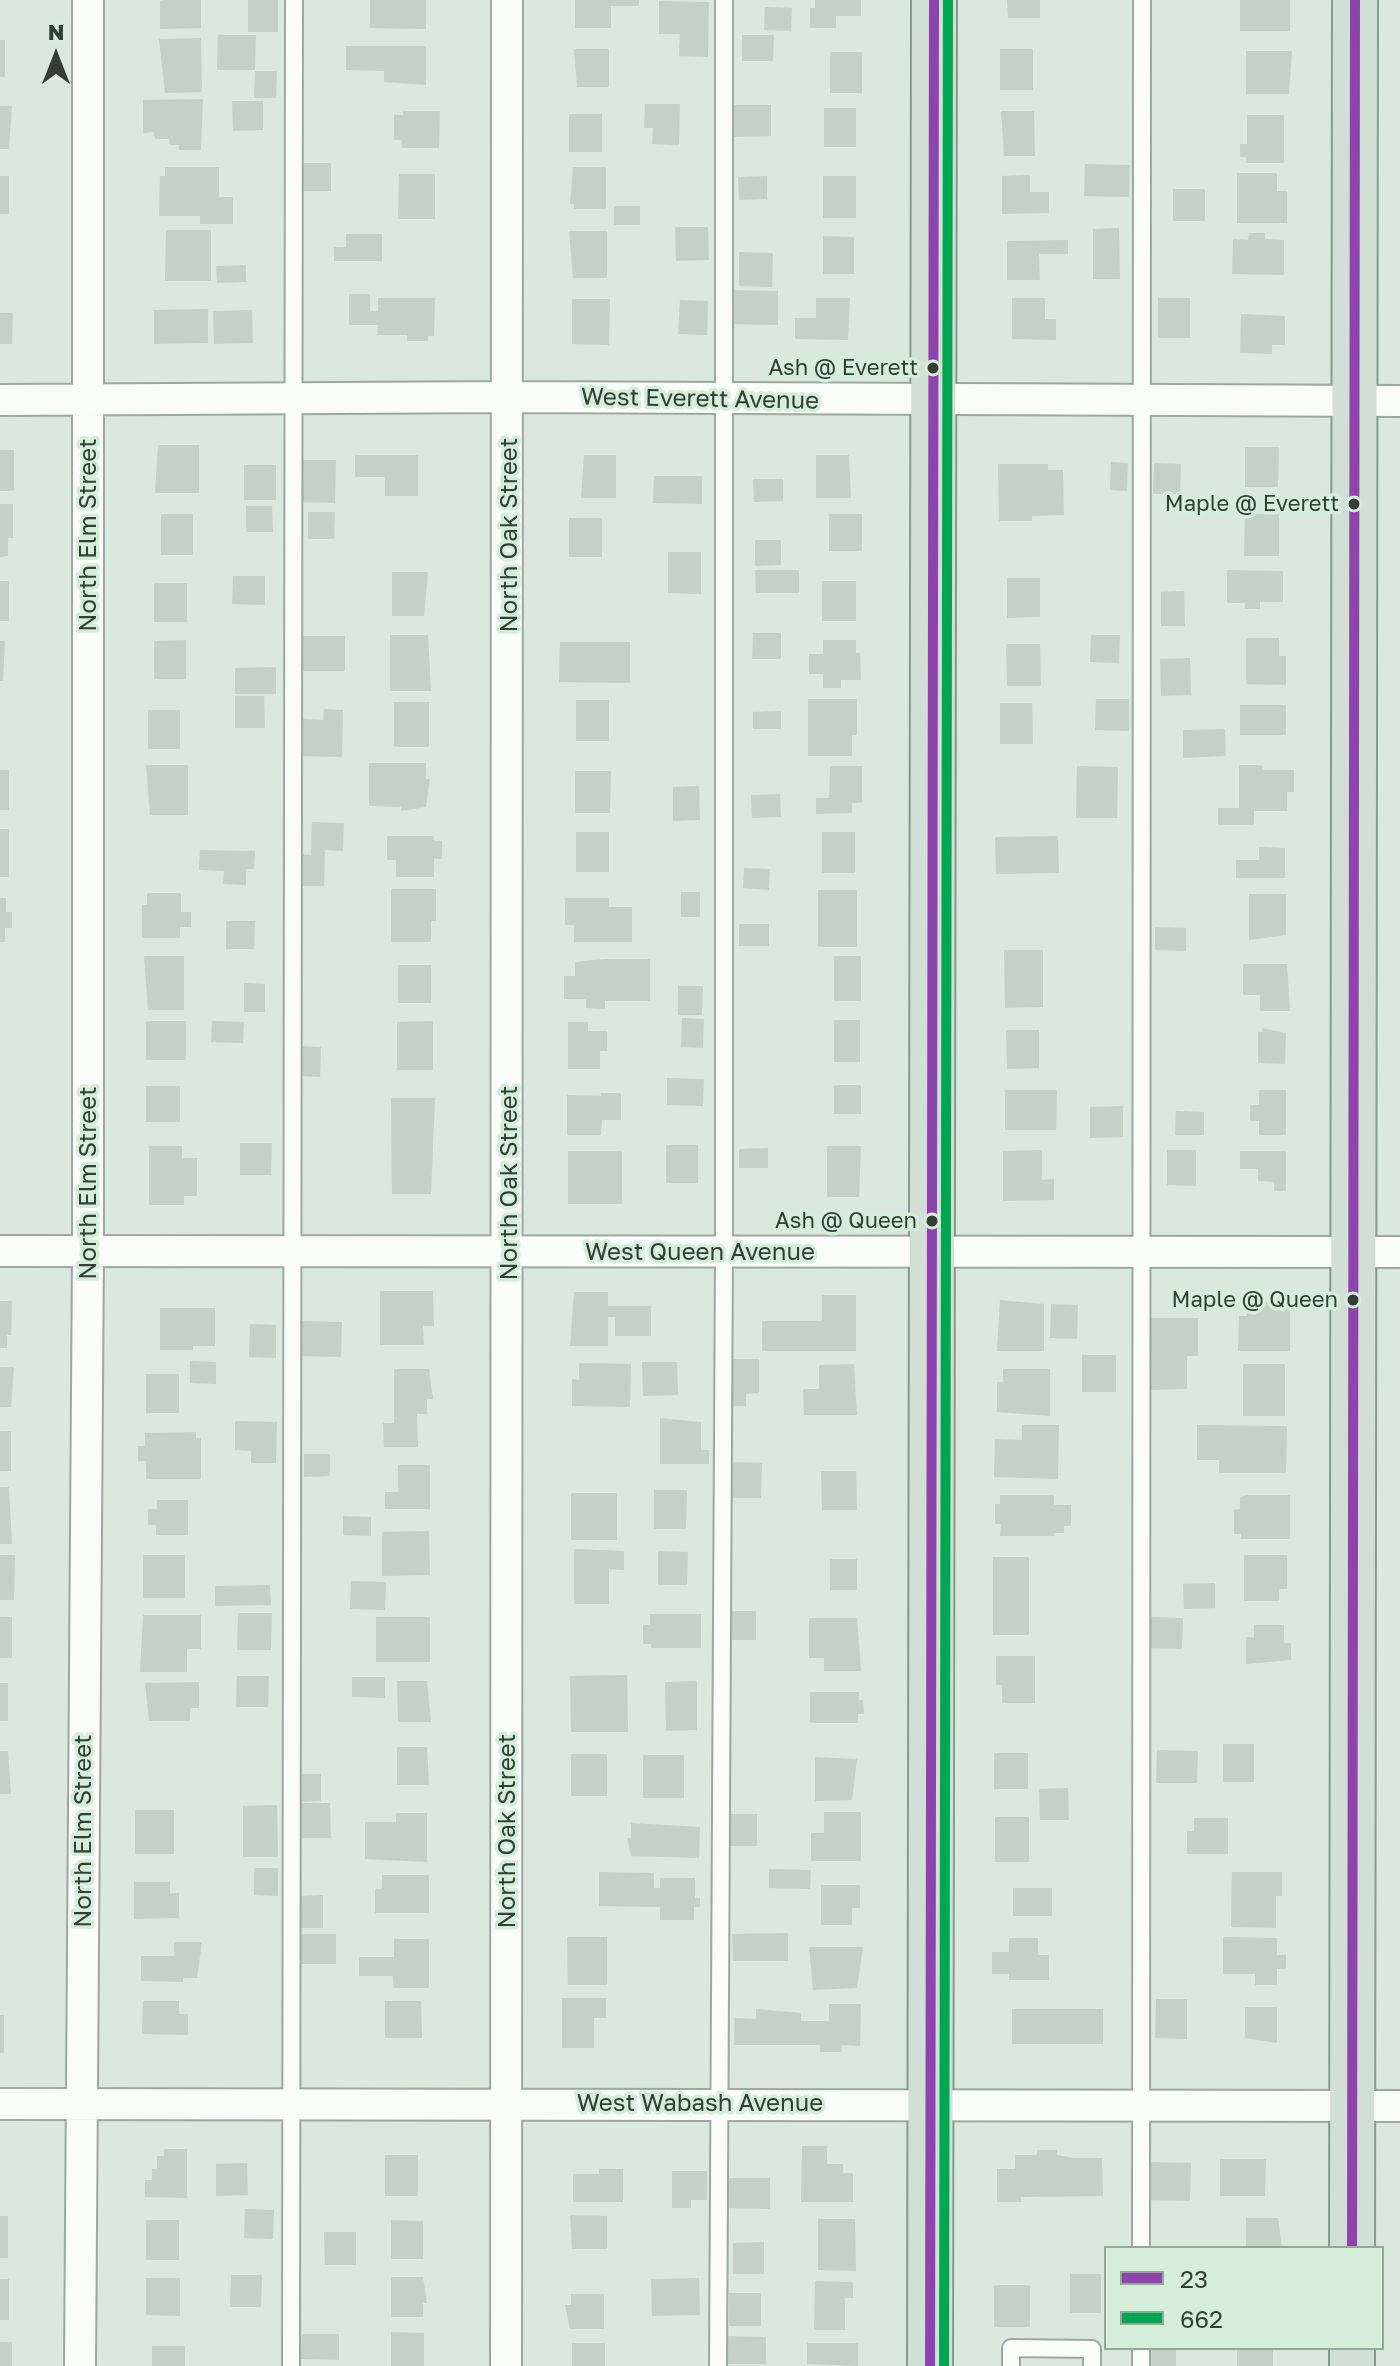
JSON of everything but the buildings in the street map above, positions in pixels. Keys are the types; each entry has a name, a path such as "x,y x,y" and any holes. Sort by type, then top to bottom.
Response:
{"main road":[{"path":"930,2366 934,0"},
{"path":"1352,2246 1355,0"}],"street":[{"name":"North Elm Street","path":"80,2366 88,1251 88,0"},
{"name":"North Oak Street","path":"506,2366 509,1251 507,0"},
{"name":"West Everett Avenue","path":"0,400 509,397 934,402 1400,401"},
{"name":"West Queen Avenue","path":"0,1251 1400,1252"},
{"name":"West Wabash Avenue","path":"0,2104 1400,2106"}],"lane":[{"path":"291,2366 294,0"},
{"path":"718,2366 724,1252 724,0"},
{"path":"1141,2246 1142,0"},
{"path":"1011,2366 1011,2348 1092,2349 1092,2366"}],"transit line":[{"name":"23","path":"930,2366 934,0"},
{"name":"662","path":"944,2366 948,0"},
{"name":"23","path":"1352,2246 1355,0"}],"place":[{"name":"Ash @ Everett","path":"933,368"},
{"name":"Maple @ Everett","path":"1354,504"},
{"name":"Ash @ Queen","path":"932,1221"},
{"name":"Maple @ Queen","path":"1353,1300"}]}
